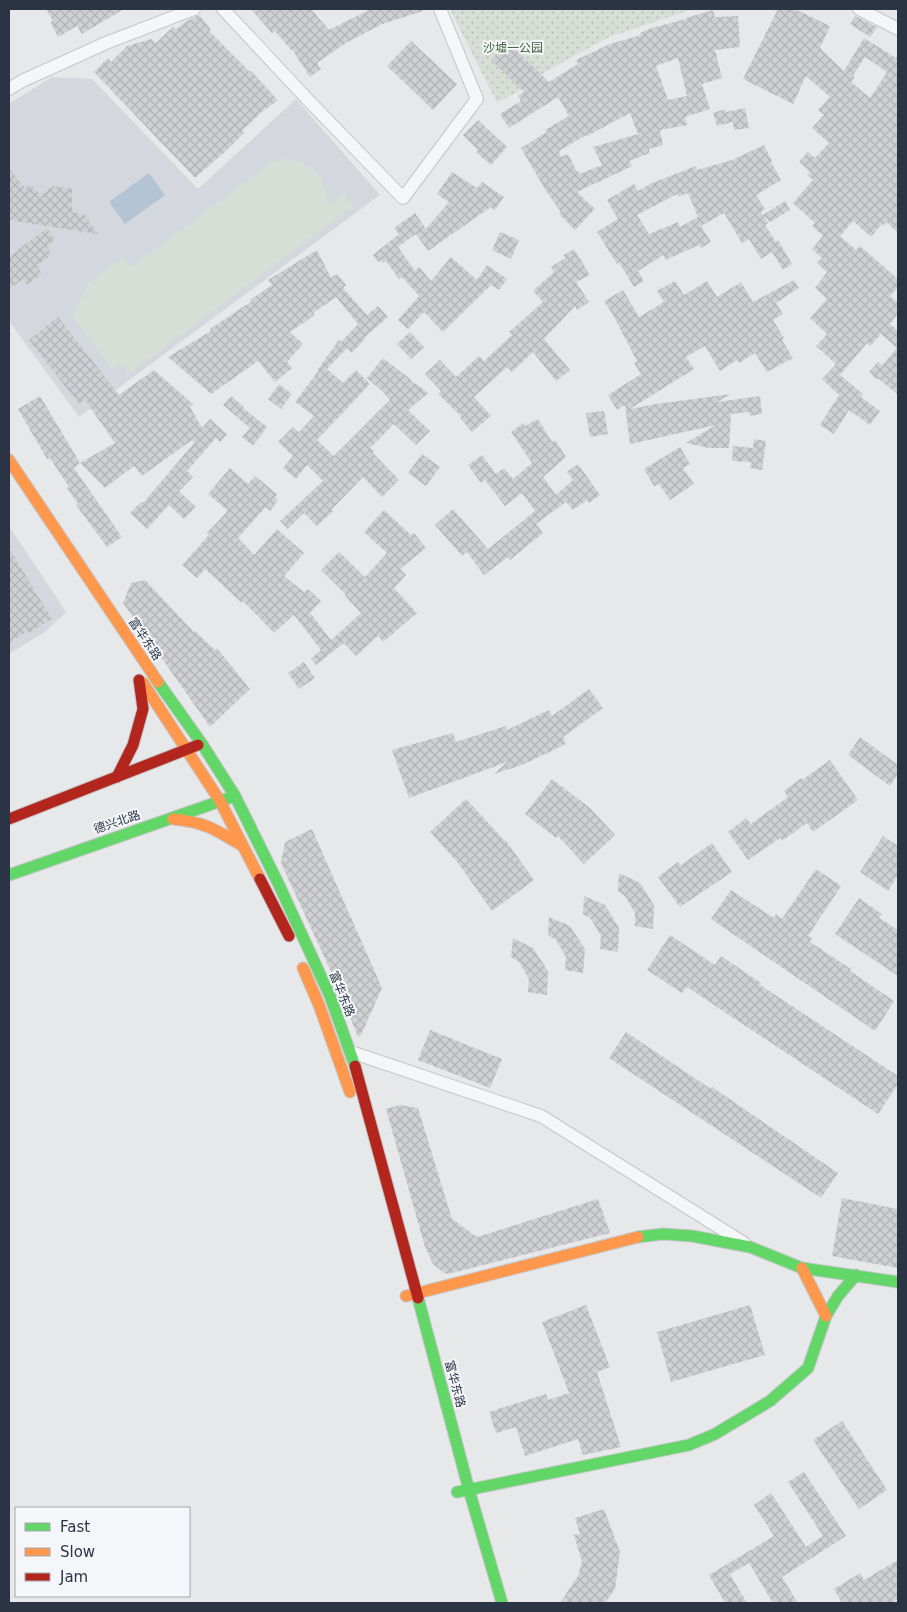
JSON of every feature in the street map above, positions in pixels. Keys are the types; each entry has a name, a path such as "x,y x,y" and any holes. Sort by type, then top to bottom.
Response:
{"main road":[{"name":"富华东路","path":"9,460 151,673 202,744 235,796 323,980 351,1052 417,1294 460,1491 502,1603"},
{"name":"富华东路","path":"117,777 133,744 143,709 135,670 220,801 296,951 319,1006 354,1106"},
{"path":"9,819 202,744"},
{"name":"德兴北路","path":"9,875 235,796"},
{"path":"169,819 195,821 217,830 243,846"},
{"path":"405,1296 643,1236 663,1234 692,1236 750,1247 802,1268 898,1282"},
{"path":"802,1268 826,1316"},
{"path":"460,1491 690,1444 715,1434 770,1401 808,1368 826,1316 838,1296 856,1275"},
{"path":"479,1566 490,1603"}],"street":[{"path":"9,89 22,81 106,43 194,9"},
{"path":"224,9 403,198 478,99 440,9"},
{"path":"859,9 898,29"},
{"path":"351,1052 541,1116 750,1247"}],"shaded area":[{"path":"52,77 92,79 198,189 296,99 380,195 79,417 9,321 9,104"},
{"path":"9,526 66,612 45,632 9,654"}],"green space":[{"name":"沙墟一公园","path":"450,9 693,9 609,37 545,72 526,87 497,103"},
{"path":"284,159 304,164 317,172 324,186 329,206 345,194 353,206 128,374 120,363 112,369 73,317 88,283 122,258 131,268 272,162"}],"water":[{"path":"149,173 165,195 125,224 109,202"}],"building":[{"path":"46,9 124,9 82,34 77,26 58,37 50,22 53,21"},
{"path":"251,9 311,9 329,30 371,9 423,9 423,11 382,24 346,43 317,63 321,69 310,77 292,49 275,31 272,33"},
{"path":"778,9 795,9 830,26 820,48 844,71 864,38 896,58 898,53 898,233 886,222 871,237 853,221 840,236 856,250 860,246 898,279 898,287 890,296 898,303 898,314 890,324 898,331 898,395 869,372 878,362 882,365 897,348 881,334 870,346 867,343 840,375 863,394 861,397 880,411 870,425 849,410 834,434 820,425 839,395 822,379 836,364 816,346 827,334 810,318 827,299 815,288 827,272 817,263 822,258 812,249 823,236 812,226 815,223 793,203 813,180 807,175 810,172 799,162 808,152 815,158 829,143 812,128 824,115 818,110 830,97 806,76 793,104 743,79","holes":["865,57 887,72 870,98 851,82 855,78 853,76"]},
{"path":"713,10 715,17 738,16 740,47 715,50 722,78 702,84 710,109 685,117 687,125 660,130 663,145 649,149 650,153 629,161 632,166 577,192 595,209 575,230 559,214 561,212 546,191 521,148 547,132 545,130 569,116 558,97 509,128 500,114 521,101 518,96 524,92 491,60 508,42 549,82 578,64 576,60 610,44 641,35 640,33 652,28","holes":["678,58 687,96 668,100 656,66","630,113 638,134 593,147 602,165 580,174 577,172 568,154 561,157 559,151"]},
{"path":"199,15 211,29 209,31 278,100 262,112 242,131 244,133 227,150 195,178 94,72 108,58 111,62 127,46 151,39 156,43 173,27 176,29"},
{"path":"855,16 877,27 870,37 850,24"},
{"path":"411,41 457,84 433,110 387,66"},
{"path":"745,108 749,128 734,130 733,122 717,126 713,113 725,109 726,112"},
{"path":"478,120 507,147 491,165 476,152 478,150 463,135"},
{"path":"764,145 781,180 756,195 765,209 761,212 768,223 765,225 776,242 778,240 792,264 783,270 772,252 761,259 749,239 742,243 724,213 701,226 711,242 701,248 699,245 665,260 664,255 638,271 644,281 634,287 619,262 617,264 597,232 618,219 607,200 634,184 638,191 652,183 696,166 697,170 732,160","holes":["688,193 698,217 680,227 678,222 649,234 637,215 677,194 678,197"]},
{"path":"9,168 25,188 30,184 41,195 53,186 72,189 72,212 85,215 98,234 9,220"},
{"path":"452,172 477,188 482,182 504,197 494,211 491,207 428,251 416,234 398,247 415,271 419,267 431,281 451,257 477,280 487,265 507,279 499,290 491,285 443,332 424,312 408,329 398,320 419,296 402,277 399,279 386,261 383,263 381,260 378,262 373,255 399,234 394,228 415,213 426,229 449,202 437,194"},
{"path":"785,201 790,210 770,222 763,215"},
{"path":"47,228 55,240 47,247 52,254 37,266 42,274 27,285 23,279 9,289 9,257"},
{"path":"500,232 519,240 511,259 492,250"},
{"path":"574,249 590,275 576,282 589,302 577,310 575,306 544,339 570,370 556,381 533,352 512,372 507,367 474,397 491,416 472,432 460,418 461,416 438,394 441,391 425,374 440,360 456,377 479,356 484,361 512,335 509,332 543,302 533,291 554,272 551,267 565,258 564,255"},
{"path":"317,250 331,278 337,274 346,285 343,288 367,315 378,306 388,317 364,338 352,353 347,348 327,369 343,383 356,370 370,384 317,440 334,456 390,400 367,378 383,358 428,393 408,410 430,431 416,445 394,424 370,448 399,480 382,497 363,477 317,526 304,513 288,529 280,521 323,481 307,465 296,479 283,468 293,456 278,442 293,427 299,432 314,416 295,402 339,340 341,342 358,324 336,297 313,313 315,315 290,332 303,344 287,362 292,368 275,382 258,361 211,394 168,357 211,331 210,329 252,301 250,300 272,285 268,280"},
{"path":"794,280 799,288 776,303 783,314 773,320 793,358 767,372 755,353 739,363 737,360 720,371 705,346 686,357 694,369 630,409 731,394 717,402 760,396 762,414 750,416 749,412 731,414 729,448 709,448 686,443 716,425 630,444 625,405 617,410 608,395 641,374 634,363 637,361 604,301 623,290 639,317 664,302 657,291 675,281 684,295 707,281 717,297 741,282 753,302"},
{"path":"58,317 119,395 154,370 194,405 190,407 202,428 210,419 227,434 220,442 216,438 187,471 193,477 179,491 196,507 184,519 169,505 147,529 130,513 141,502 143,503 194,443 192,440 142,476 134,466 105,488 80,463 115,443 85,400 79,404 29,340"},
{"path":"410,332 424,347 411,359 397,344"},
{"path":"279,384 292,394 281,409 268,399"},
{"path":"40,396 80,463 74,468 122,537 107,547 76,505 78,504 67,488 69,487 50,458 47,459 18,409"},
{"path":"231,396 267,427 253,446 242,437 250,428 223,405"},
{"path":"604,411 608,434 590,437 586,413"},
{"path":"538,419 552,442 555,440 566,457 543,477 556,495 573,480 567,472 578,464 600,495 589,503 587,500 573,510 566,502 536,524 543,533 510,560 508,557 484,575 467,552 462,556 435,525 453,509 488,549 535,511 522,493 505,506 485,480 481,483 468,465 482,455 496,474 504,468 513,479 532,463 511,432 523,423 525,426"},
{"path":"754,439 766,441 762,470 750,468 751,462 732,461 733,446 753,448"},
{"path":"680,447 690,464 683,468 694,484 670,500 659,484 654,486 644,469"},
{"path":"422,454 440,467 426,486 408,473"},
{"path":"230,468 248,484 255,476 277,494 275,497 278,500 270,511 266,507 238,538 254,555 277,529 304,553 284,576 304,592 308,589 321,601 310,613 331,640 361,613 321,570 339,552 365,577 387,553 364,532 384,510 411,535 414,533 426,548 400,569 406,575 394,588 417,613 383,642 378,636 356,656 344,643 316,665 311,659 321,650 294,615 274,633 243,601 242,603 205,569 197,578 182,565 209,535 207,533 226,513 227,510 208,494"},
{"path":"9,548 52,619 9,643"},
{"path":"145,580 194,632 215,650 217,648 250,689 210,727 123,603 131,583"},
{"path":"304,662 315,678 299,689 288,673"},
{"path":"589,689 603,708 563,737 566,744 522,765 494,774 507,762 409,798 392,750 453,733 456,742 506,726 507,730 549,710 552,716"},
{"path":"860,737 898,765 898,774 890,786 848,755"},
{"path":"830,760 858,800 813,832 807,823 782,841 780,838 748,860 728,832 746,818 751,824 788,797 784,791"},
{"path":"552,779 590,808 615,835 584,864 558,836 556,838 525,814"},
{"path":"466,799 506,841 534,880 492,911 458,863 430,832"},
{"path":"312,829 382,988 361,1035 358,1037 340,991 281,863 285,842"},
{"path":"883,836 898,846 898,875 888,891 860,872"},
{"path":"712,843 732,872 680,907 658,877 678,862 681,865"},
{"path":"816,869 841,886 808,936 812,938 810,942 894,1001 875,1031 711,919 731,890 774,918 776,914 782,919"},
{"path":"619,873 640,883 654,905 653,929 635,926 635,913 625,896 618,891"},
{"path":"584,896 605,905 619,928 618,952 600,949 601,936 591,919 583,914"},
{"path":"859,898 882,914 879,918 898,930 898,976 835,934"},
{"path":"549,917 570,926 585,949 583,973 565,970 566,957 556,940 548,935"},
{"path":"670,935 715,965 721,956 761,983 760,985 898,1076 898,1084 878,1114 687,987 682,993 647,970"},
{"path":"513,938 533,948 548,971 547,995 528,992 529,979 519,962 511,957"},
{"path":"430,1030 502,1059 490,1088 418,1060"},
{"path":"626,1032 711,1089 712,1087 838,1173 821,1198 609,1058"},
{"path":"400,1105 418,1108 452,1219 477,1237 598,1199 610,1233 448,1274 444,1273 433,1264 425,1247 386,1109"},
{"path":"842,1198 898,1209 898,1268 832,1256"},
{"path":"586,1305 610,1367 597,1372 621,1447 583,1455 578,1439 525,1456 516,1427 496,1433 489,1412 546,1394 548,1400 569,1393 542,1322"},
{"path":"750,1305 765,1355 671,1382 657,1332"},
{"path":"842,1421 887,1490 859,1509 813,1440"},
{"path":"804,1472 846,1536 782,1577 798,1603 773,1603 749,1563 730,1574 747,1603 725,1603 709,1575 774,1536 754,1505 771,1493 806,1547 823,1536 788,1482"},
{"path":"604,1509 620,1552 615,1589 605,1603 560,1603 578,1576 582,1562 574,1535 580,1534 575,1518"},
{"path":"898,1560 898,1599 891,1603 842,1603 834,1589 860,1573 864,1580"}],"traffic: fast":[{"path":"158,682 202,744 235,796 279,885 330,996 355,1066"},
{"path":"9,875 232,797"},
{"path":"638,1237 663,1234 692,1236 750,1247 802,1268 898,1282"},
{"path":"457,1492 689,1445 715,1434 770,1401 808,1368 826,1316 838,1296 856,1275"},
{"path":"418,1298 469,1490 502,1603"}],"traffic: slow":[{"path":"9,460 158,682"},
{"path":"143,683 220,801 260,879"},
{"path":"173,819 209,827 241,845"},
{"path":"303,968 319,1005 350,1092"},
{"path":"406,1296 638,1237"},
{"path":"802,1268 826,1316"}],"traffic: jam":[{"path":"117,777 133,745 143,709 139,680"},
{"path":"9,819 198,745"},
{"path":"260,879 289,936"},
{"path":"355,1066 418,1298"}]}
